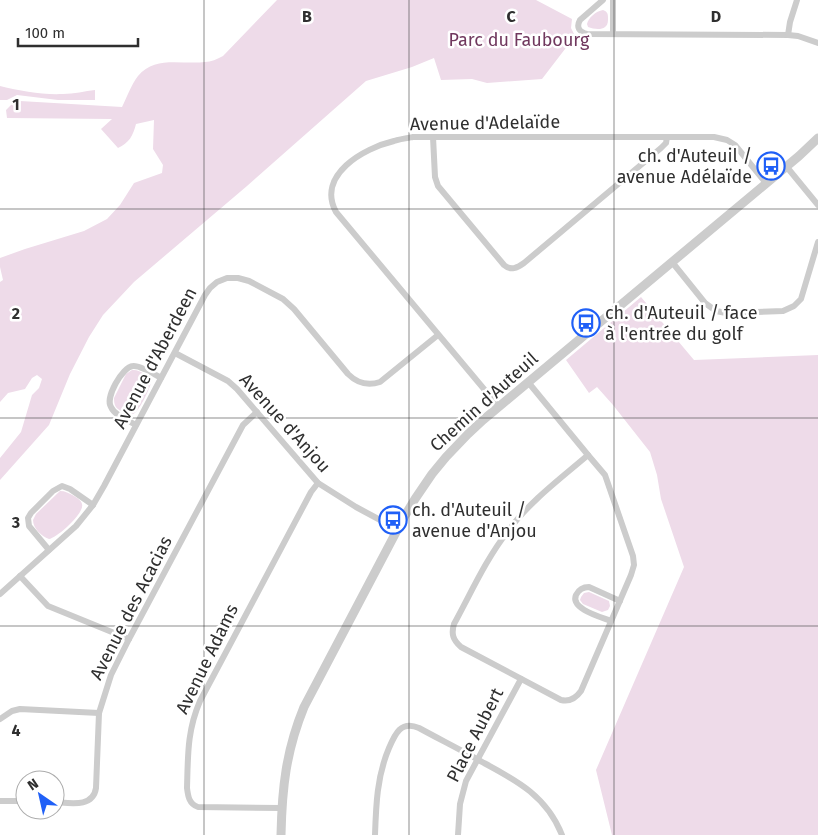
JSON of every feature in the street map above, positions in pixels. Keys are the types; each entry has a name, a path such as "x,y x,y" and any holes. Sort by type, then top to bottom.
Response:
{"street":[{"path":"603,0 580,20 578,23 580,31 587,34 788,35 798,36 818,43"},
{"path":"613,0 613,34"},
{"path":"788,35 797,0"},
{"name":"Avenue d'Adelaïde","path":"499,407 333,207 332,185 340,172 353,160 373,148 395,140 413,137 714,137 732,142 766,183"},
{"path":"434,137 435,177 438,186 504,265 510,269 519,267 661,148 666,142 667,137"},
{"name":"Chemin d'Auteuil","path":"280,835 281,808 287,763 293,735 302,712 415,499 438,466 468,434 499,407 818,138"},
{"path":"786,166 818,205"},
{"path":"672,262 705,303 716,312 783,311 794,306 801,299 818,242"},
{"name":"Avenue d'Aberdeen","path":"0,594 80,522 93,505 205,295 217,282 232,278 243,279 286,301 352,378 361,383 372,384 380,382 438,335"},
{"name":"Avenue d'Anjou","path":"175,353 232,384 318,484 398,530"},
{"path":"136,424 116,413 111,408 109,402 122,373 128,367 136,366 161,378"},
{"path":"528,382 605,475 633,556 633,570 581,691 574,698 561,700 461,647 452,634 454,624 491,556 508,531 538,497 588,455"},
{"name":"Avenue des Acacias","path":"65,802 83,803 92,799 95,795 99,713 111,675 243,424 257,412"},
{"name":"Avenue Adams","path":"281,808 198,807 192,804 187,788 190,733 194,715 200,701 311,492 318,484"},
{"path":"50,550 29,526 28,518 52,491 62,486 70,489 93,505"},
{"path":"20,576 48,606 129,639"},
{"path":"611,621 581,609 576,603 576,596 581,589 589,587 620,601"},
{"name":"Place Aubert","path":"458,835 461,796 466,781 521,679"},
{"path":"0,719 12,711 20,709 99,713"},
{"path":"375,835 377,794 381,772 398,730 406,726 415,726 517,781 532,792 549,811 562,835"},
{"path":"0,800 15,801"}],"green space":[{"name":"Parc du Faubourg","path":"277,0 536,0 572,19 571,28 575,36 542,79 487,83 472,79 441,80 434,58 366,81 134,282 103,315 70,374 49,425 0,480 0,458 21,432 32,395 39,388 42,379 37,375 32,378 25,389 8,393 0,402 0,282 3,280 0,258 84,231 107,219 120,205 134,183 162,173 163,165 153,149 154,120 136,124 130,139 118,148 101,129 112,119 7,118 6,110 11,105 20,101 122,107 131,87 145,69 152,65 169,62 207,62 223,56"},
{"path":"603,10 608,15 606,26 598,29 588,27 587,24 591,17"},
{"path":"0,86 47,94 67,94 95,90 95,100 58,100 17,95 7,100 0,100"},
{"path":"641,297 694,360 818,355 818,835 612,835 596,770 684,567 661,499 657,475 650,452 597,387 589,393 566,360"},
{"path":"132,370 144,374 151,383 138,409 130,415 117,409 114,398 126,374"},
{"path":"60,491 69,493 79,499 82,508 70,524 53,538 49,539 38,531 34,526 33,520 36,514"},
{"path":"589,592 609,601 610,606 608,610 602,612 583,604 580,600 581,597 584,593"}],"place":[{"name":"ch. d'Auteuil / avenue Adélaïde","path":"771,166"},
{"name":"ch. d'Auteuil / face à l'entrée du golf","path":"586,323"},
{"name":"ch. d'Auteuil / avenue d'Anjou","path":"393,520"}]}
